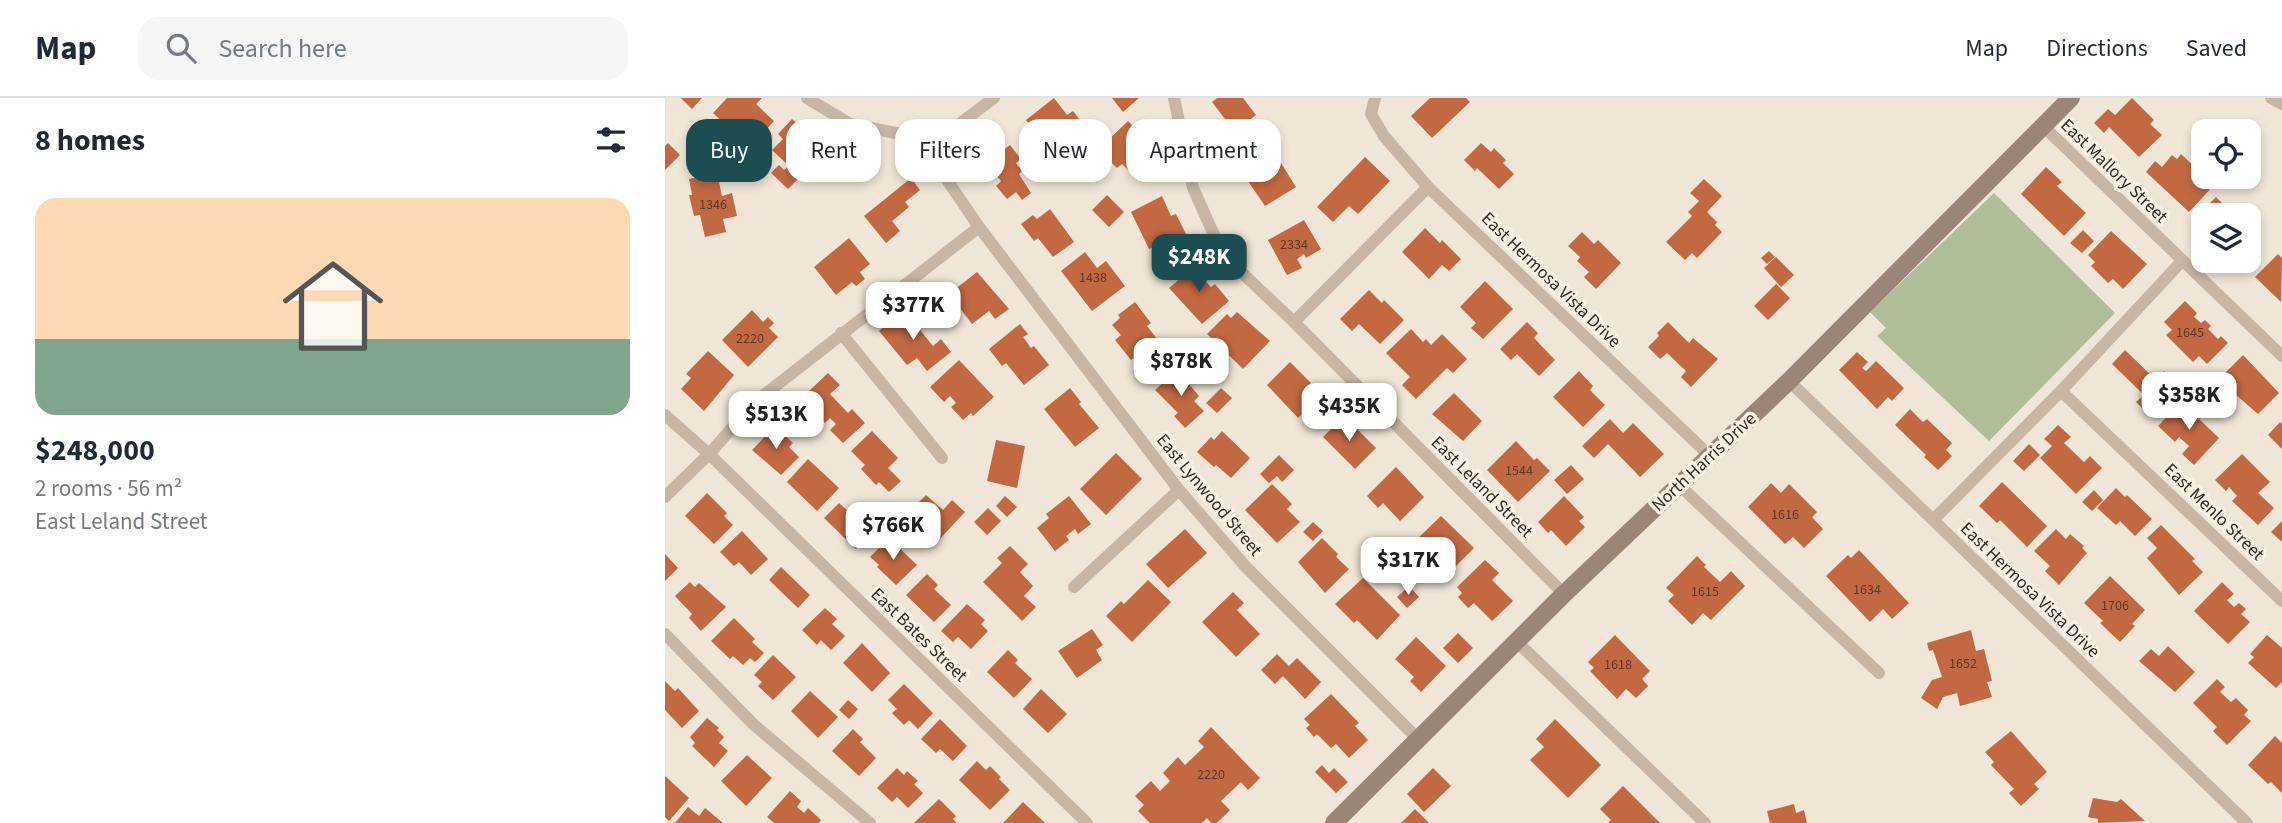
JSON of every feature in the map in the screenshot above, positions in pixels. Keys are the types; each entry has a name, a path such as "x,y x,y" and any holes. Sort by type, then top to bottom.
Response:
{"street":[{"path":"807,98 850,124 895,133"},
{"path":"966,119 994,98"},
{"name":"East Leland Street","path":"1174,98 1193,188 1214,235 1240,271 1294,321 1564,594"},
{"name":"East Hermosa Vista Drive","path":"1375,98 1371,114 1384,136 1428,187 1710,456"},
{"name":"North Harris Drive","path":"1337,822 1564,594 1789,381 2071,98"},
{"path":"2271,98 2282,104"},
{"name":"East Mallory Street","path":"2043,126 2282,356"},
{"name":"East Lynwood Street","path":"948,182 979,227 1179,490 1246,567 1418,739"},
{"path":"1294,321 1428,187"},
{"path":"665,497 709,454 755,402 979,227"},
{"path":"1933,520 2061,391 2182,261"},
{"path":"841,333 943,458"},
{"name":"East Hermosa Vista Drive","path":"1789,381 2247,823"},
{"name":"East Menlo Street","path":"2061,391 2282,601"},
{"name":"East Bates Street","path":"665,415 709,454 1087,823"},
{"path":"1679,485 1879,673"},
{"path":"1074,587 1179,490"},
{"path":"665,634 753,724 870,823"},
{"path":"1516,641 1705,823"}],"green space":[{"path":"1994,193 2115,313 1989,441 1877,336 1886,328 1870,312"}],"building":[{"path":"681,98 702,98 692,109"},
{"path":"727,98 762,98 756,104 772,119 719,119 713,113"},
{"path":"1054,98 1067,115 1073,111 1079,119 1027,119"},
{"path":"1112,98 1139,98 1123,112"},
{"path":"1217,98 1243,98 1256,115 1251,119 1225,119 1212,102"},
{"path":"1430,98 1466,98 1470,102 1432,138 1411,116"},
{"path":"2132,98 2154,120 2150,124 2162,135 2139,157 2109,127 2104,133 2094,123 2108,109 2115,115"},
{"path":"1126,123 1126,168 1122,164 1117,168 1112,163 1112,136"},
{"path":"786,125 786,163 772,150 783,139 778,134"},
{"path":"668,143 680,155 665,170 665,146"},
{"path":"1481,143 1491,152 1494,148 1506,160 1503,163 1514,174 1499,189 1477,168 1475,171 1464,160"},
{"path":"1010,145 1019,156 1016,163 1019,167 1019,182 1024,182 1031,193 1022,200 1016,192 1007,199 996,186 1005,182 1005,149"},
{"path":"2181,154 2191,163 2191,189 2210,189 2197,203 2191,203 2189,212 2146,172 2155,161 2162,167 2172,155 2177,159"},
{"path":"1365,157 1390,181 1358,214 1349,206 1333,222 1317,207"},
{"path":"1281,163 1296,187 1265,206 1249,182 1281,182"},
{"path":"779,165 784,170 786,168 786,182 795,182 788,189 772,174"},
{"path":"2046,167 2062,182 2057,186 2086,213 2064,236 2021,194"},
{"path":"1704,179 1722,196 1707,212 1722,232 1697,258 1692,253 1685,260 1666,242 1692,216 1688,212 1699,201 1690,193"},
{"path":"690,182 719,182 722,196 732,193 737,216 723,219 726,232 705,237 700,215 694,216 689,195 692,195"},
{"path":"906,182 914,182 920,190 905,202 909,207 892,221 900,231 886,243 864,216"},
{"path":"1107,195 1124,212 1109,227 1092,210"},
{"path":"1162,196 1171,216 1176,214 1188,238 1172,247 1168,239 1149,249 1131,212"},
{"path":"2216,197 2222,203 2210,203"},
{"path":"1050,209 1074,242 1053,257 1038,238 1034,241 1021,224 1033,215 1037,219"},
{"path":"1304,220 1321,249 1306,258 1304,254 1297,259 1302,268 1287,275 1268,240"},
{"path":"1425,228 1461,259 1449,271 1442,265 1429,279 1402,252"},
{"path":"2083,230 2094,241 2082,253 2070,243"},
{"path":"2111,231 2147,264 2123,289 2113,279 2108,283 2091,266 2095,262 2088,255"},
{"path":"1582,232 1594,244 1598,240 1621,263 1596,289 1584,277 1589,272 1577,261 1580,257 1568,246"},
{"path":"849,238 870,264 860,272 865,279 856,286 852,282 836,295 814,267"},
{"path":"1769,251 1775,257 1767,264 1761,258"},
{"path":"1085,252 1097,268 1106,261 1125,286 1092,311 1061,271"},
{"path":"2278,254 2282,258 2281,302 2255,277"},
{"path":"1776,257 1794,275 1781,287 1764,268"},
{"path":"1200,262 1211,275 1205,281 1211,287 1215,284 1229,301 1202,324 1169,288"},
{"path":"977,272 1009,309 995,319 989,311 972,324 949,294"},
{"path":"1485,281 1513,309 1483,339 1471,328 1476,323 1460,307"},
{"path":"1776,284 1790,298 1768,320 1754,306"},
{"path":"1369,290 1382,303 1384,300 1404,320 1380,344 1359,324 1352,331 1340,319"},
{"path":"2185,301 2197,313 2194,317 2201,323 2205,320 2211,326 2208,329 2218,339 2221,336 2228,343 2207,364 2199,356 2193,362 2166,335 2172,330 2164,322"},
{"path":"1135,302 1151,323 1147,326 1172,358 1157,370 1149,360 1141,366 1134,358 1131,360 1115,340 1121,335 1112,325 1120,318 1118,315"},
{"path":"752,310 763,322 768,317 774,323 769,328 778,337 748,367 722,340"},
{"path":"904,310 933,346 941,339 951,352 927,371 917,358 907,365 879,331"},
{"path":"1237,312 1270,341 1243,369 1207,334 1227,314 1231,318"},
{"path":"1527,322 1538,333 1534,338 1555,360 1539,376 1517,354 1511,360 1500,349"},
{"path":"1668,322 1689,343 1693,338 1718,359 1691,387 1681,377 1686,371 1667,353 1660,359 1648,347"},
{"path":"1020,324 1028,334 1023,337 1049,365 1024,385 1006,363 1002,366 989,349"},
{"path":"1411,329 1423,342 1426,339 1431,345 1442,334 1467,359 1453,373 1447,368 1416,399 1402,385 1410,377 1386,353"},
{"path":"2125,350 2156,380 2164,371 2181,388 2152,418 2136,402 2144,395 2112,364"},
{"path":"708,351 734,375 704,411 681,389 691,378 686,374"},
{"path":"1857,352 1868,362 1862,368 1866,371 1876,361 1904,388 1892,401 1888,397 1877,409 1839,370"},
{"path":"2243,355 2279,393 2258,414 2235,394 2230,399 2216,387 2222,380 2220,378"},
{"path":"959,360 994,397 973,416 971,413 963,420 951,407 956,403 950,396 944,402 930,387"},
{"path":"1290,362 1311,383 1306,387 1317,399 1298,418 1267,385"},
{"path":"1177,370 1199,396 1194,401 1204,411 1185,428 1174,416 1178,413 1155,390"},
{"path":"1579,371 1593,386 1590,390 1605,405 1583,427 1553,397"},
{"path":"828,373 840,385 830,394 848,413 852,409 865,423 843,443 830,430 836,424 830,418 825,423 807,403 812,398 807,393"},
{"path":"1070,388 1081,402 1079,404 1099,428 1075,447 1044,409"},
{"path":"1221,388 1232,398 1217,413 1206,403"},
{"path":"1454,393 1482,421 1463,441 1432,414"},
{"path":"2181,402 2219,438 2194,465 2182,454 2189,446 2179,437 2175,442 2158,426"},
{"path":"1910,409 1923,422 1927,419 1952,443 1946,450 1952,456 1938,470 1895,425"},
{"path":"1344,416 1376,448 1355,469 1323,437"},
{"path":"1610,419 1623,433 1633,423 1664,454 1640,477 1608,444 1594,458 1582,446"},
{"path":"2280,422 2282,424 2282,449 2268,435"},
{"path":"2058,425 2071,437 2064,443 2084,462 2090,456 2102,468 2076,494 2040,458 2052,446 2044,439"},
{"path":"775,426 793,443 789,447 799,457 781,475 752,450"},
{"path":"872,431 898,458 888,468 901,481 889,492 879,482 876,485 861,469 865,465 851,451"},
{"path":"1222,431 1250,458 1231,478 1197,452 1211,437 1214,440"},
{"path":"996,440 1025,446 1017,488 987,481"},
{"path":"1516,441 1534,460 1537,458 1550,471 1518,502 1487,470"},
{"path":"2029,444 2040,455 2024,471 2013,461"},
{"path":"1116,453 1142,479 1106,515 1080,489"},
{"path":"2242,454 2270,482 2258,493 2274,508 2258,525 2232,501 2237,496 2229,487 2226,491 2215,480"},
{"path":"1279,455 1294,470 1282,482 1277,476 1269,483 1260,474"},
{"path":"808,459 839,488 817,511 787,482"},
{"path":"1571,465 1584,479 1567,494 1554,480"},
{"path":"1396,467 1424,497 1400,521 1383,503 1378,508 1367,496"},
{"path":"2002,482 2047,526 2027,547 2000,520 1997,523 1979,506"},
{"path":"1771,483 1781,493 1789,484 1817,512 1812,517 1823,529 1804,548 1793,537 1785,544 1748,507"},
{"path":"1272,484 1292,504 1287,509 1300,522 1277,543 1245,510"},
{"path":"2116,488 2152,519 2135,536 2120,521 2116,525 2097,508"},
{"path":"2094,490 2103,500 2092,511 2082,502"},
{"path":"707,493 727,513 724,516 733,525 714,544 685,516"},
{"path":"926,495 943,510 952,500 965,512 937,542 907,514"},
{"path":"1005,496 1017,507 1007,517 996,506"},
{"path":"1069,496 1091,524 1078,534 1075,529 1066,536 1069,540 1055,551 1037,528 1049,518 1046,514"},
{"path":"1564,496 1584,517 1579,521 1585,527 1566,546 1551,530 1548,533 1538,522"},
{"path":"839,503 847,510 850,507 875,531 856,549 824,518"},
{"path":"988,508 1001,521 987,535 974,522"},
{"path":"1441,516 1474,548 1448,574 1416,540"},
{"path":"2282,521 2282,542 2271,532"},
{"path":"1313,522 1323,531 1313,541 1303,532"},
{"path":"2161,525 2195,559 2192,561 2203,572 2179,595 2147,558 2157,548 2147,538"},
{"path":"1185,529 1207,553 1168,588 1146,564"},
{"path":"2056,529 2066,539 2070,534 2084,546 2082,548 2087,553 2059,585 2045,571 2050,566 2034,551"},
{"path":"742,531 768,559 751,575 739,562 734,566 720,552"},
{"path":"889,538 917,565 896,585 870,557"},
{"path":"1322,538 1349,569 1325,593 1298,562"},
{"path":"1010,546 1028,564 1020,572 1033,586 1024,596 1036,607 1022,621 983,582 1002,563 997,558"},
{"path":"1859,550 1909,603 1892,619 1883,609 1870,622 1826,576 1848,555 1851,558"},
{"path":"665,554 678,568 665,581"},
{"path":"1697,556 1720,582 1731,571 1745,586 1711,620 1703,613 1692,625 1668,601 1674,595 1666,588"},
{"path":"1485,560 1499,573 1492,580 1513,601 1492,621 1474,603 1468,608 1458,597 1462,593 1457,587"},
{"path":"781,567 810,595 798,608 769,580"},
{"path":"927,574 938,585 934,589 951,605 934,622 906,595"},
{"path":"2110,576 2145,610 2120,642 2084,603"},
{"path":"1363,578 1400,615 1377,640 1357,620 1354,623 1335,604"},
{"path":"1148,580 1171,602 1132,642 1106,616 1121,601 1124,604"},
{"path":"690,582 695,587 699,583 726,607 701,631 689,618 692,614 675,596"},
{"path":"2222,582 2234,594 2227,600 2234,607 2239,603 2246,609 2241,614 2250,622 2228,644 2194,611"},
{"path":"1409,586 1419,597 1407,608 1397,597"},
{"path":"1233,592 1244,603 1237,610 1260,634 1236,657 1202,622"},
{"path":"967,604 985,620 981,624 988,631 971,649 958,637 953,642 941,631"},
{"path":"825,608 837,619 832,624 845,636 831,650 821,640 817,645 802,630"},
{"path":"734,618 755,639 752,642 764,653 755,662 750,658 743,665 733,656 730,659 711,641"},
{"path":"1092,629 1103,645 1096,650 1102,660 1077,678 1058,651"},
{"path":"1971,630 1976,651 1984,649 1992,681 1987,682 1992,697 1960,706 1957,693 1943,697 1937,709 1921,698 1932,680 1942,677 1933,650 1929,651 1927,643"},
{"path":"1458,633 1473,648 1458,663 1443,648"},
{"path":"1615,635 1650,671 1642,679 1648,686 1636,698 1626,689 1617,699 1590,671 1594,668 1588,662"},
{"path":"2267,635 2282,648 2282,682 2276,688 2248,663 2254,657 2250,654"},
{"path":"1416,637 1446,666 1421,692 1410,681 1414,677 1395,659"},
{"path":"862,643 890,673 872,692 843,663"},
{"path":"2168,646 2195,672 2175,692 2139,661 2151,649 2159,656"},
{"path":"1008,650 1018,660 1015,663 1032,679 1014,698 987,672"},
{"path":"1277,654 1289,666 1297,658 1321,682 1305,699 1283,676 1275,684 1261,670"},
{"path":"773,655 796,677 773,700 758,686 762,682 754,675"},
{"path":"2217,679 2225,687 2220,692 2231,702 2236,698 2248,710 2244,715 2251,721 2227,745 2213,731 2217,727 2193,703"},
{"path":"665,681 675,691 678,688 699,711 682,728 665,710"},
{"path":"904,684 933,713 918,729 909,720 904,725 892,713 897,709 888,700"},
{"path":"1041,689 1067,714 1048,733 1023,709"},
{"path":"810,691 838,717 818,738 791,711"},
{"path":"1331,694 1359,723 1355,726 1368,740 1349,758 1336,744 1331,748 1317,734 1314,737 1306,728 1310,725 1304,719"},
{"path":"848,700 858,709 849,719 839,710"},
{"path":"707,718 719,728 717,730 724,737 719,743 728,751 714,767 692,746 695,743 690,737"},
{"path":"940,719 967,746 953,761 940,749 936,753 921,739"},
{"path":"1555,719 1601,765 1568,798 1530,760 1544,747 1536,739"},
{"path":"1211,727 1260,778 1248,790 1241,782 1221,801 1230,810 1217,823 1211,823 1207,818 1202,823 1150,823 1138,811 1144,805 1135,796 1151,781 1160,791 1170,781 1163,773 1178,757 1185,765 1204,747 1198,741"},
{"path":"853,729 863,739 860,742 876,758 859,776 832,751"},
{"path":"2011,731 2047,772 2034,784 2039,789 2021,806 2009,793 2014,789 1991,765 1994,762 1985,752"},
{"path":"2275,736 2282,743 2282,793 2248,765"},
{"path":"747,755 772,778 746,806 721,781"},
{"path":"977,761 986,770 990,766 1010,790 990,810 959,780"},
{"path":"1322,765 1329,773 1334,768 1348,782 1336,793 1315,772"},
{"path":"897,768 904,775 907,771 918,781 914,784 923,793 908,808 897,797 892,802 877,788"},
{"path":"1433,768 1451,786 1424,812 1407,794"},
{"path":"665,776 689,798 669,821 665,817"},
{"path":"1623,786 1660,823 1608,823 1611,820 1600,809"},
{"path":"790,791 801,801 797,807 804,813 808,808 821,820 819,823 774,823 767,817"},
{"path":"2093,798 2117,802 2121,799 2145,821 2098,823 2098,819 2088,817"},
{"path":"939,799 956,816 953,819 956,823 914,823"},
{"path":"1023,802 1045,823 1003,823"},
{"path":"1794,804 1796,813 1804,810 1807,823 1770,823 1767,811"},
{"path":"688,807 699,816 705,808 723,823 675,823"},
{"path":"1415,809 1429,823 1401,823"}]}
